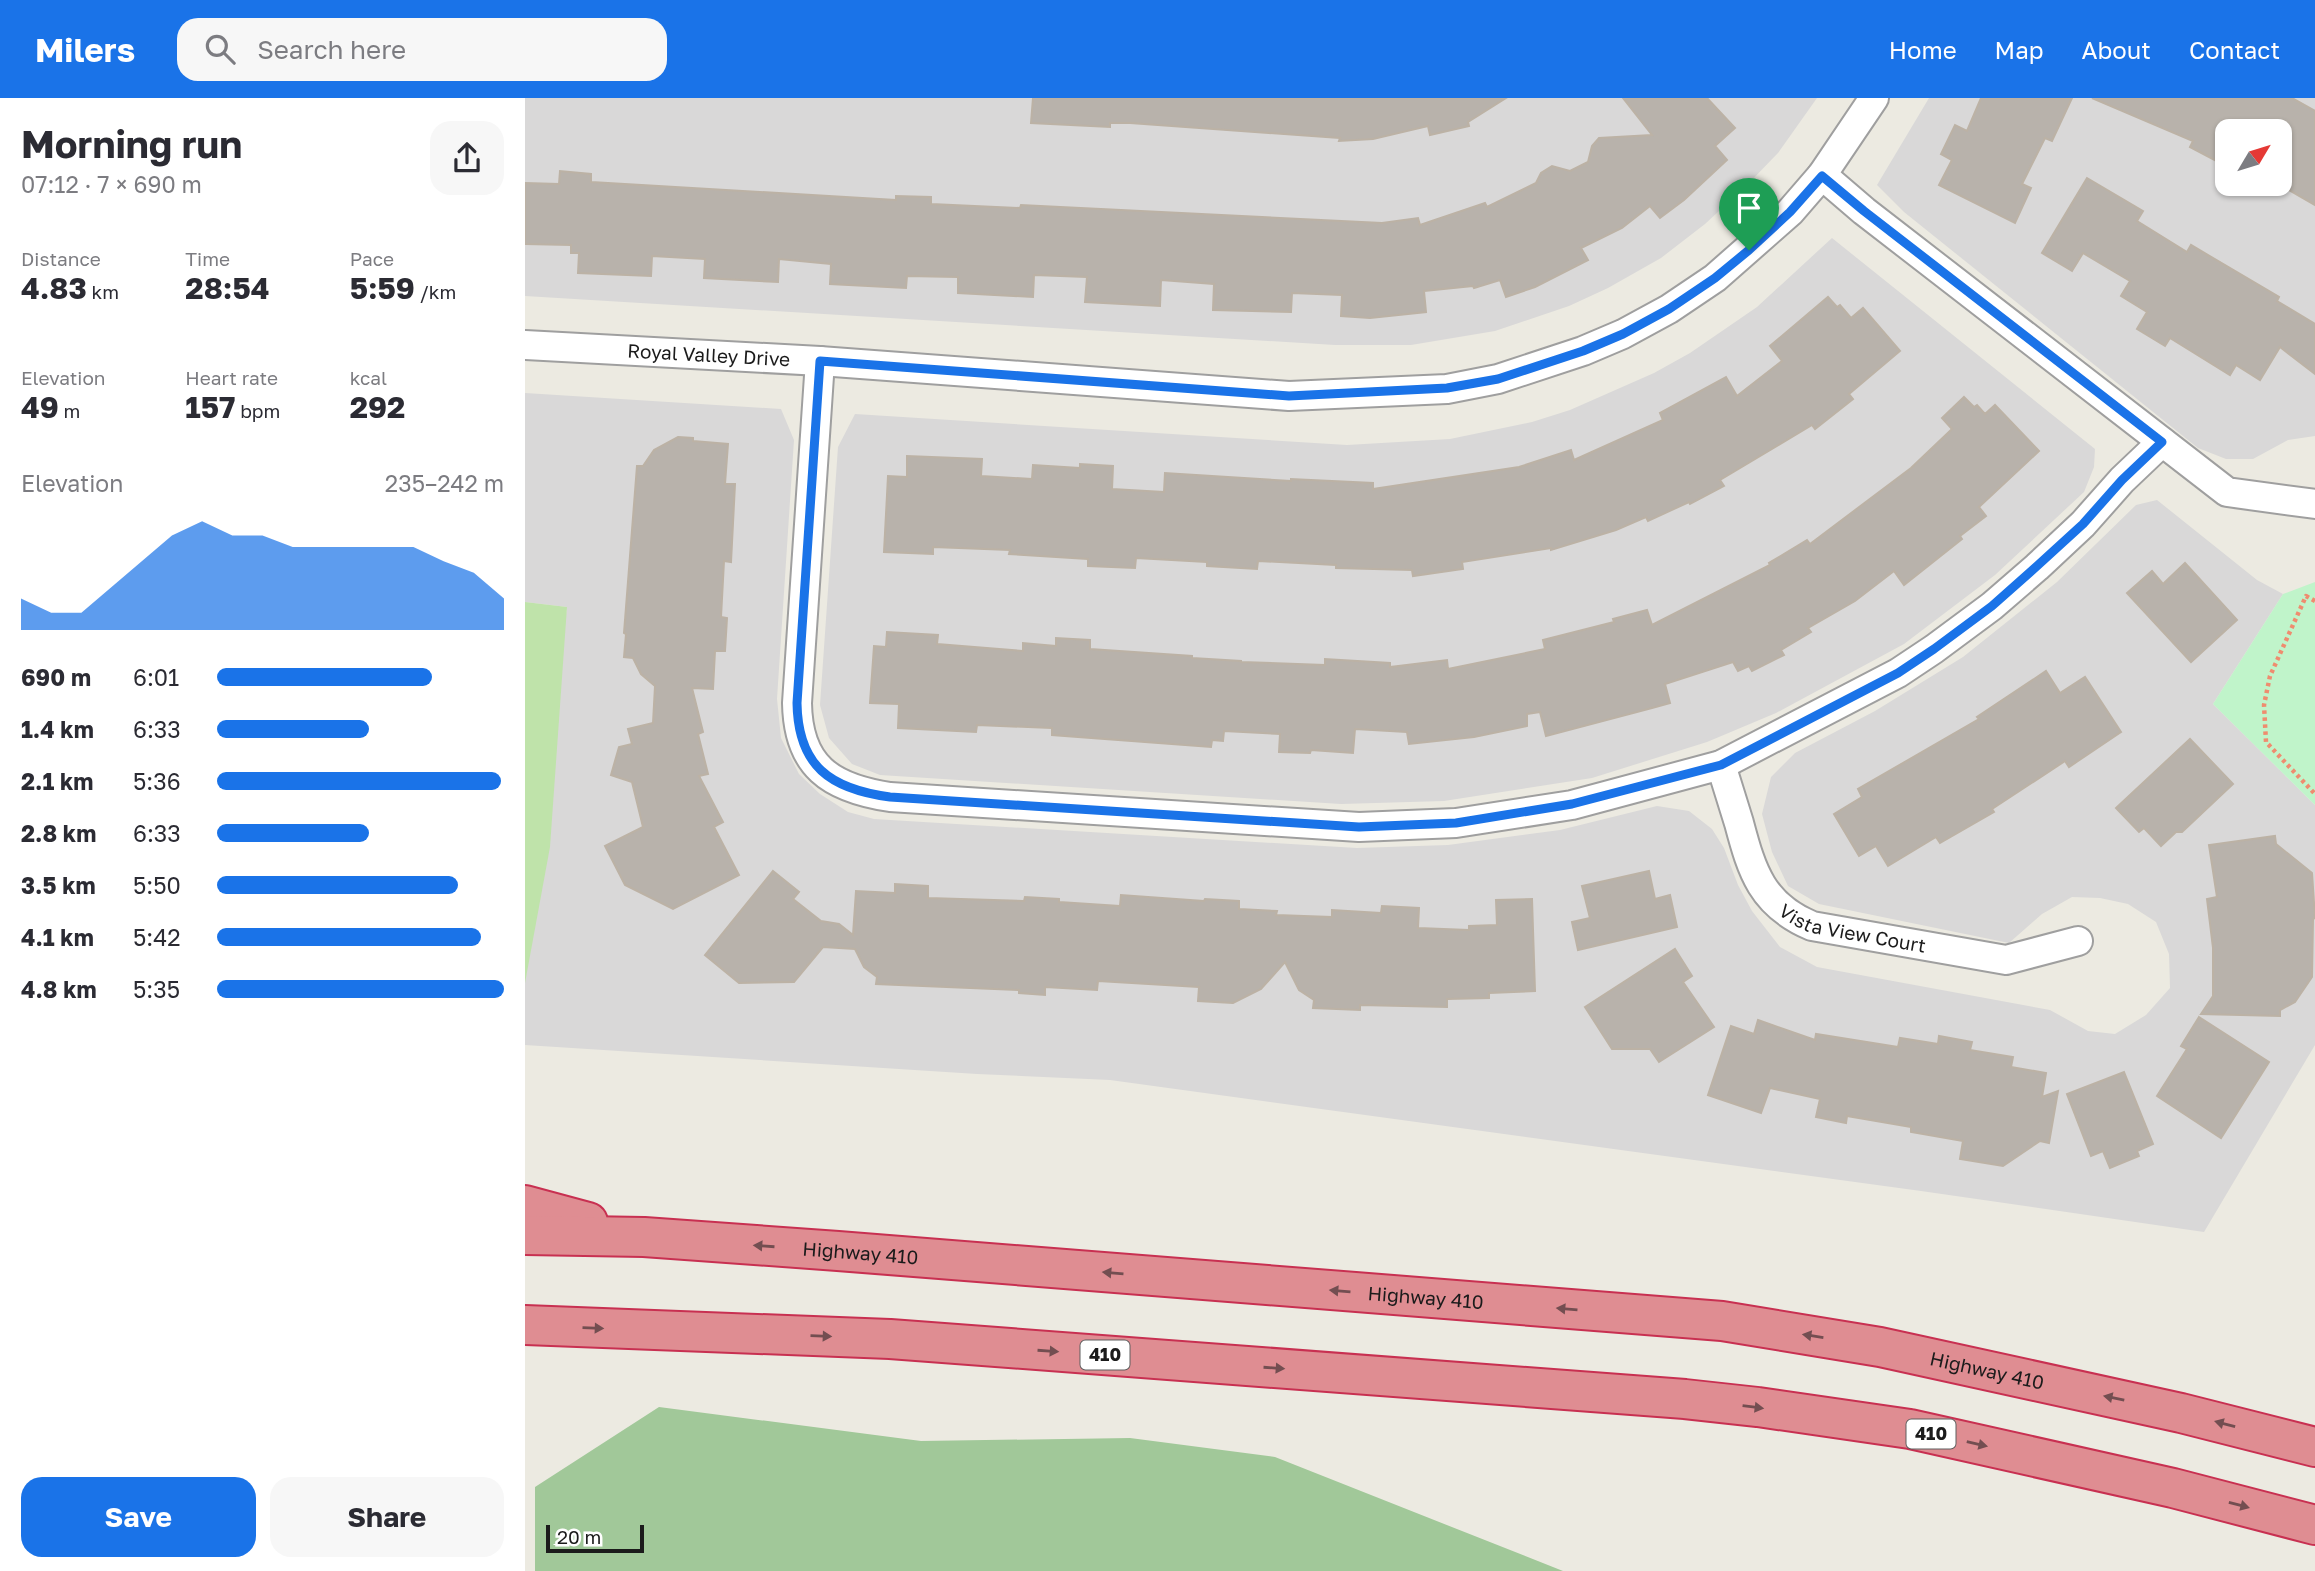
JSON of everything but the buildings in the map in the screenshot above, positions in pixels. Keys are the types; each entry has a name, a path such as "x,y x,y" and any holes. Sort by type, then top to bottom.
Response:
{"highway":[{"path":"525,1205 644,1237"},
{"name":"Highway 410","path":"525,1235 644,1237 1722,1321 1880,1347 2181,1413 2315,1447"},
{"name":"410","path":"525,1325 890,1339 1685,1399 1758,1407 1910,1429 2173,1488 2315,1525"}],"street":[{"name":"Royal Valley Drive","path":"525,345 820,361 1289,396 1447,388 1498,379 1573,355 1623,334 1669,309 1715,278 1790,212 1822,176 1874,98"},
{"path":"1822,176 2227,492 2315,504"},
{"path":"820,361 797,703 798,727 805,746 817,767 832,780 869,794 890,797 1359,827 1456,823 1572,804 1721,765 1898,673 1934,649 1992,606 2037,566 2083,524 2122,480 2162,442"},
{"name":"Vista View Court","path":"1721,765 1751,867 1762,888 1794,919 1812,926 2007,960 2078,941"}],"path":[{"path":"2315,601 2305,596 2270,676 2264,705 2266,742 2315,793"}],"shaded area":[{"path":"525,98 1817,98 1778,153 1705,224 1661,258 1608,288 1569,306 1495,331 1411,345 1335,345 525,296"},
{"path":"1929,98 2315,98 2315,436 2288,440 2253,459 2226,459 2198,448 1904,212 1877,185"},
{"path":"1832,238 2095,449 2094,467 2084,492 1995,575 1904,644 1776,713 1707,742 1592,778 1444,801 1341,804 880,775 852,764 829,738 820,705 838,447 855,414 1347,445 1450,439 1532,422 1570,410 1654,373 1690,353 1757,307"},
{"path":"525,393 781,409 794,440 777,699 781,738 799,774 820,794 848,812 874,819 1357,848 1448,845 1560,830 1657,806 1689,811 1712,829 1724,848 1738,885 1752,911 1780,947 1817,967 2050,1010 2088,1031 2115,1034 2146,1015 2170,988 2169,954 2156,922 2128,904 2100,898 2072,897 2042,914 2009,943 1819,904 1788,886 1772,852 1762,814 1771,777 1795,753 1875,711 1963,657 2057,582 2136,505 2157,500 2257,580 2283,594 2213,704 2315,805 2315,1045 2204,1232 1110,1080 525,1045 525,917 567,607 525,602"}],"green space":[{"path":"2315,582 2315,805 2213,704 2283,594"},
{"path":"525,602 567,607 550,847 525,983"},
{"path":"659,1407 921,1441 1130,1438 1275,1457 1563,1571 535,1571 535,1487"}],"route":[{"path":"1822,176 2162,442 2122,480 2083,524 1992,606 1898,673 1721,765 1572,804 1456,823 1359,827 890,797 869,794 832,780 817,767 805,746 798,727 797,703 820,361 1289,396 1447,388 1498,379 1583,351 1623,334 1669,309 1715,278 1749,250 1790,212 1822,176"}]}
